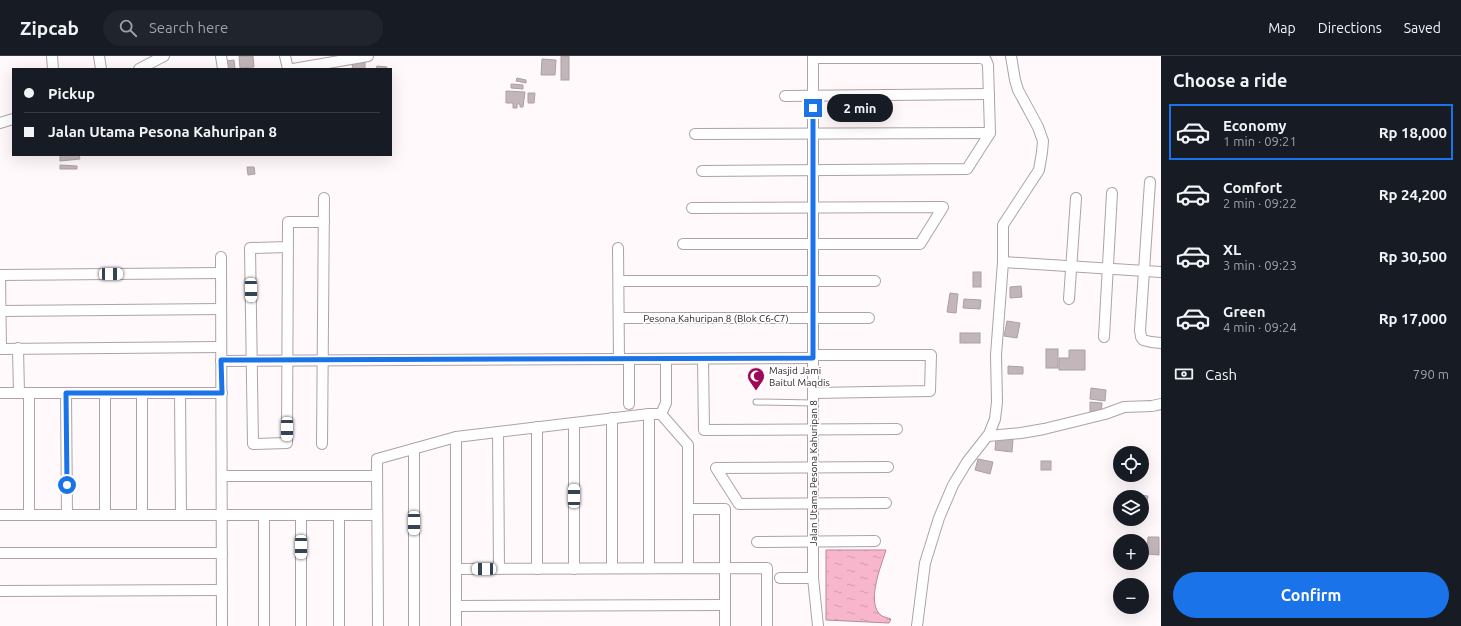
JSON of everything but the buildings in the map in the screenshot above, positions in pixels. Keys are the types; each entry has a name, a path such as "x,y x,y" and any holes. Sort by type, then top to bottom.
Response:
{"street":[{"path":"52,56 53,68"},
{"path":"99,56 101,68"},
{"path":"141,68 164,56"},
{"path":"221,56 223,68"},
{"path":"285,56 288,68"},
{"path":"297,68 326,60 368,56"},
{"path":"917,626 925,563 939,518 953,485 960,473 988,436 995,419 997,402 996,354 1003,262 1003,225 1039,170 1043,147 1043,141 1038,127 1018,90 1011,56"},
{"path":"702,171 967,169 990,133 988,65 986,60 981,58 963,57 813,57"},
{"name":"Jalan Utama Pesona Kahuripan 8","path":"813,57 813,578 818,626"},
{"path":"785,96 989,94"},
{"path":"0,123 12,119"},
{"path":"695,134 990,133"},
{"path":"1150,182 1140,330 1143,340 1161,343"},
{"path":"1104,337 1112,193"},
{"path":"322,444 324,198"},
{"path":"1069,299 1076,198"},
{"path":"683,244 920,244 942,207 692,208"},
{"path":"288,247 250,248 253,444 287,443 287,360 288,247 288,222 324,222"},
{"path":"618,248 619,318 629,404"},
{"path":"221,257 222,626"},
{"path":"1003,262 1161,272"},
{"path":"221,273 0,275 0,348 221,347"},
{"path":"619,281 876,281"},
{"path":"1,311 221,309"},
{"name":"Pesona Kahuripan 8 (Blok C6-C7)","path":"619,318 869,318"},
{"path":"18,348 24,393 29,515"},
{"path":"221,360 703,359 931,354 930,391 813,398"},
{"path":"661,414 666,403 666,359"},
{"path":"703,359 704,430 897,429"},
{"path":"0,393 222,393"},
{"path":"66,393 67,515"},
{"path":"105,393 105,515"},
{"path":"142,393 142,515"},
{"path":"180,393 180,515"},
{"path":"988,436 1044,429 1105,414 1124,407 1152,406 1161,404"},
{"path":"649,414 649,568"},
{"path":"378,626 378,459 456,437 574,422 661,414 688,445 688,568"},
{"path":"612,418 612,568"},
{"path":"574,422 574,569"},
{"path":"537,427 537,569"},
{"path":"498,432 499,569"},
{"path":"456,437 456,626"},
{"path":"414,449 414,626"},
{"path":"886,503 739,504 716,468 888,467"},
{"path":"222,476 378,476"},
{"path":"688,509 725,509 725,626"},
{"path":"0,515 378,515"},
{"path":"264,515 264,626"},
{"path":"301,515 301,626"},
{"path":"339,515 339,626"},
{"path":"757,542 875,541"},
{"path":"0,553 222,553"},
{"path":"456,569 767,568 767,626"},
{"path":"780,578 813,578"},
{"path":"0,591 222,590"},
{"path":"456,606 725,605"}],"lane":[{"path":"756,402 813,398"}],"water":[{"path":"826,550 886,550 878,575 874,595 877,611 882,616 891,619 889,623 826,620"}],"place":[{"name":"Masjid Jami Baitul Maqdis","path":"756,391"}],"route":[{"path":"67,485 66,393 222,393 221,360 813,358 813,108"}]}
